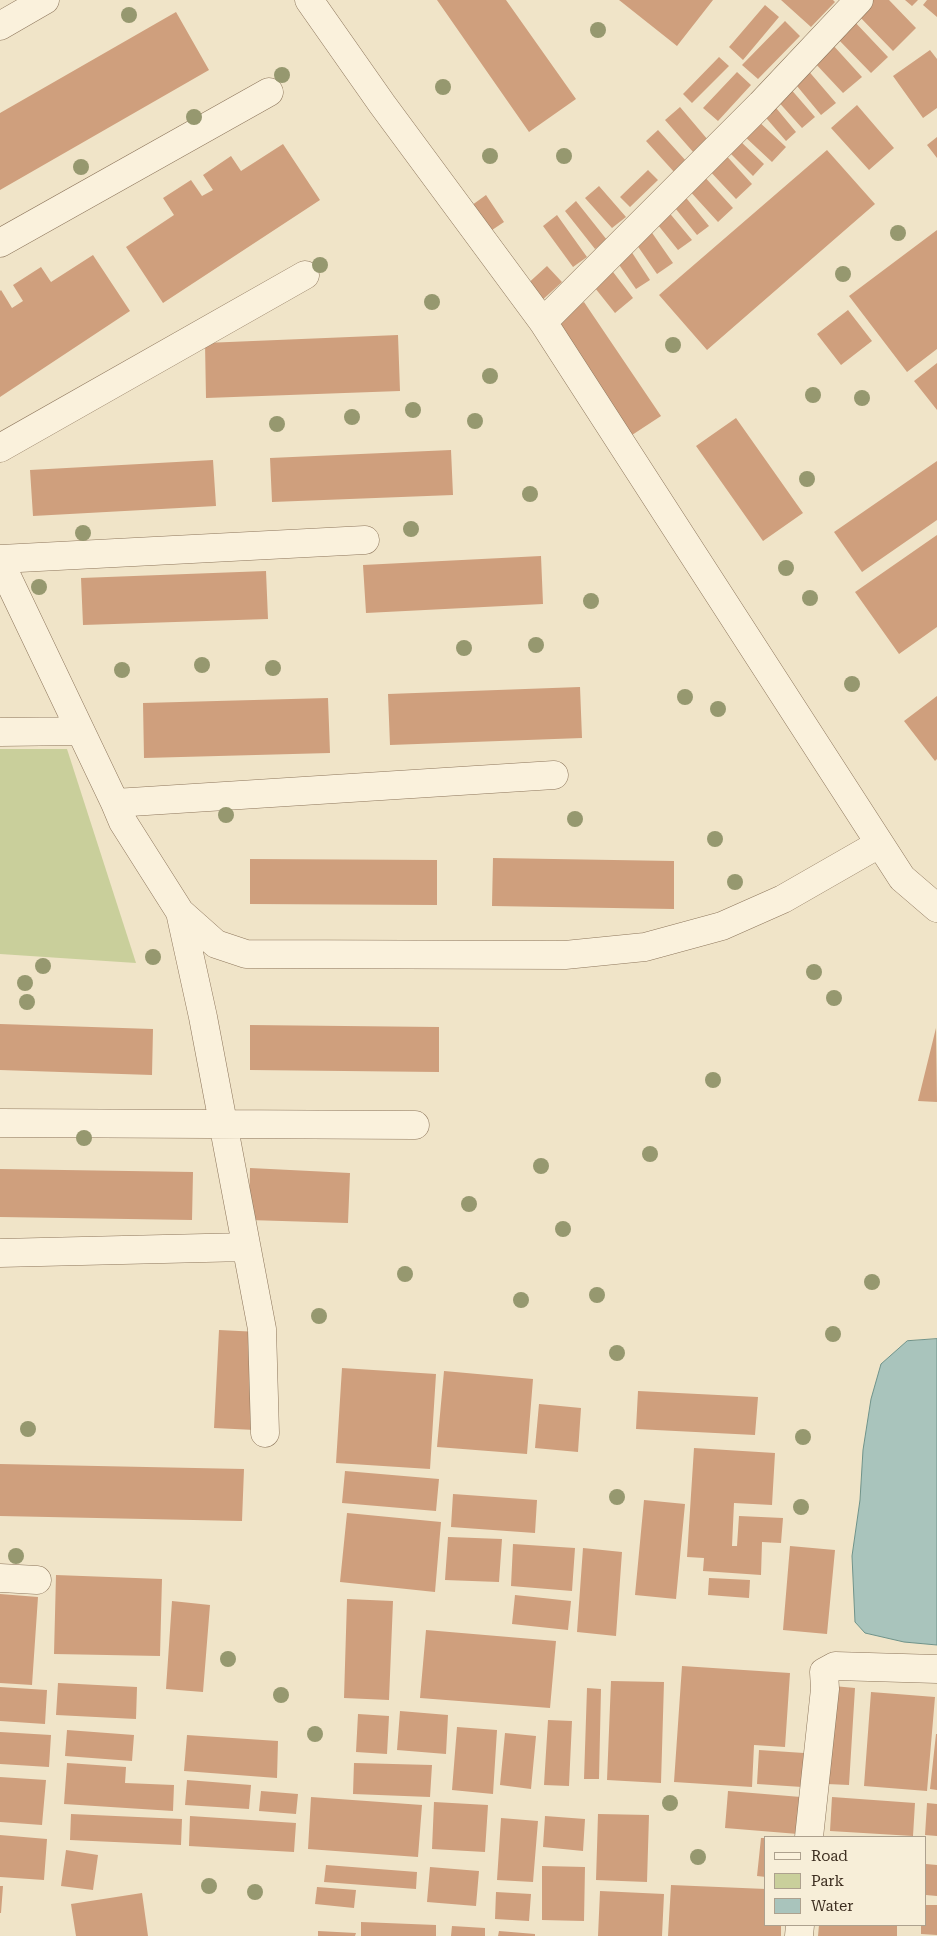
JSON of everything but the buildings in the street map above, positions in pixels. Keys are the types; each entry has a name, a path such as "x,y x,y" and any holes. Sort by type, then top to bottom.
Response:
{"street":[{"path":"0,26 45,0"},
{"path":"309,0 382,104 543,322 902,878 937,908"},
{"path":"543,322 760,104 859,0"},
{"path":"0,243 269,92"},
{"path":"0,448 305,275"},
{"path":"365,540 0,560 123,822 180,912 216,944 246,954 565,955 645,947 722,926 783,899 879,844"},
{"path":"0,732 80,731"},
{"path":"115,803 554,775"},
{"path":"180,912 203,1017 262,1328 265,1433"},
{"path":"0,1123 415,1125"},
{"path":"0,1253 246,1247"},
{"path":"0,1578 37,1580"},
{"path":"809,1836 824,1689 824,1672 835,1666 937,1669"}],"green space":[{"path":"0,749 67,749 136,963 0,954"}],"water":[{"path":"937,1339 937,1645 904,1642 865,1633 855,1622 852,1556 860,1500 863,1450 871,1399 881,1364 907,1341"}]}
